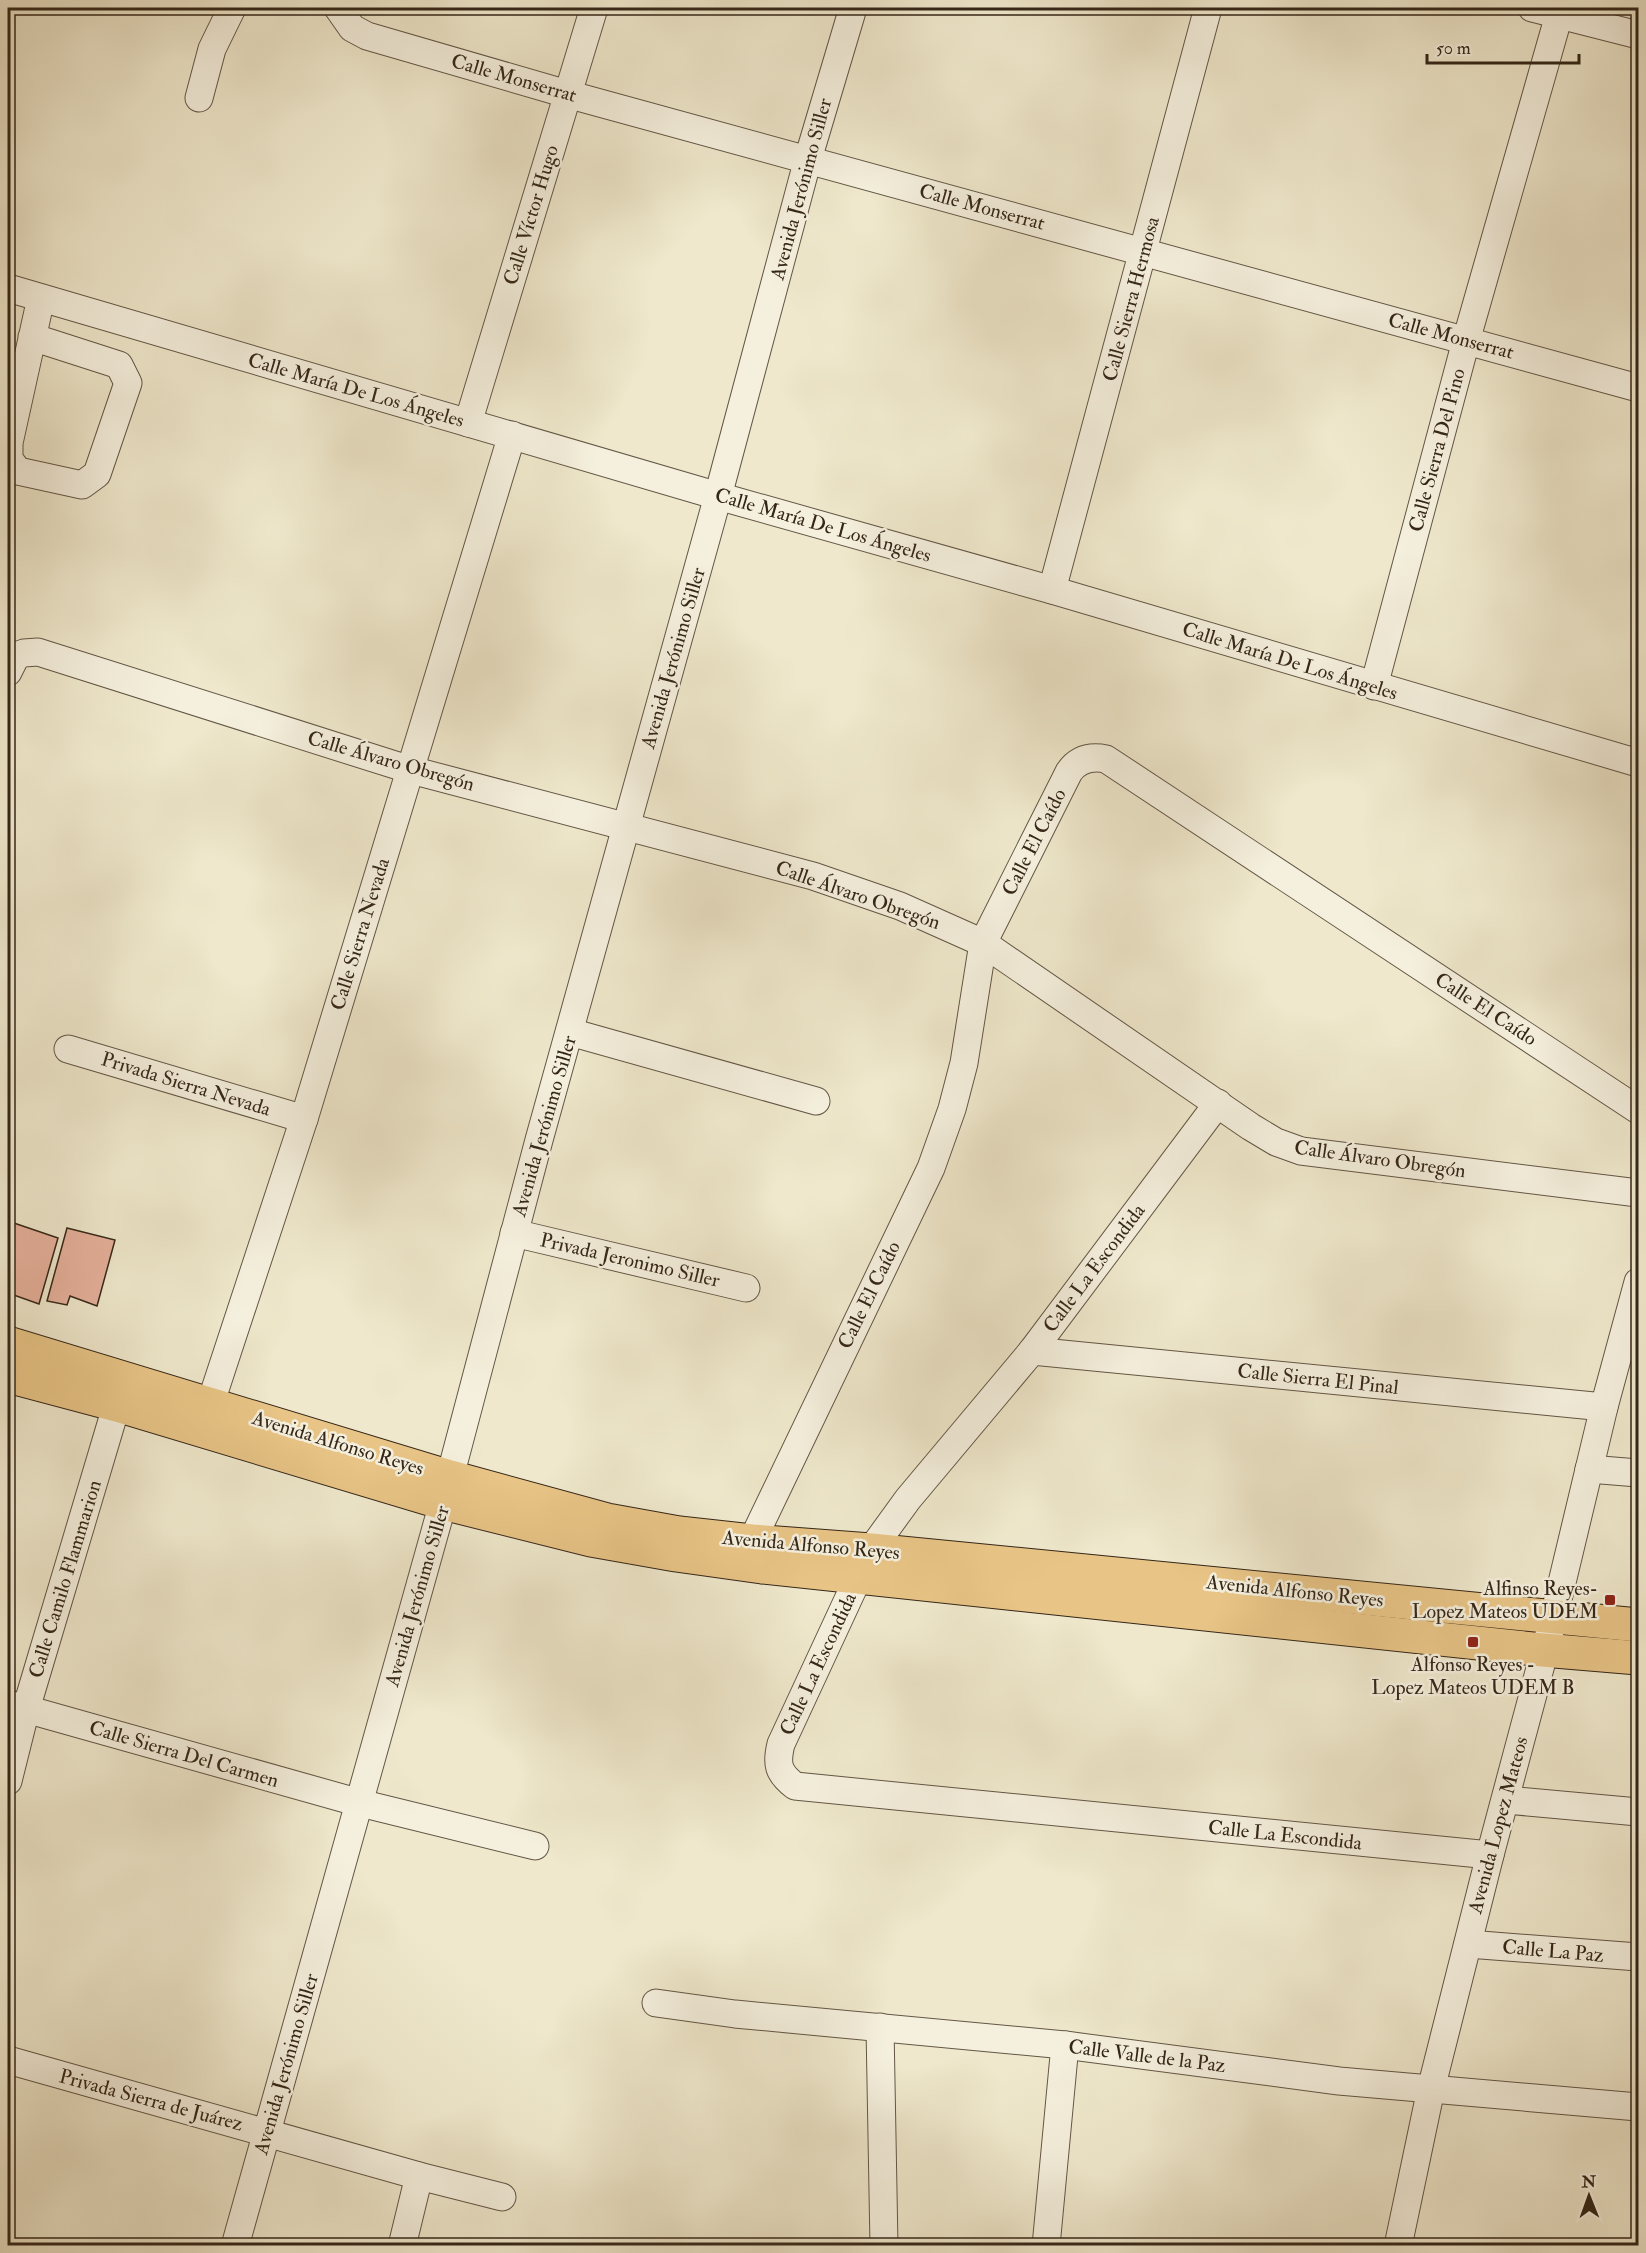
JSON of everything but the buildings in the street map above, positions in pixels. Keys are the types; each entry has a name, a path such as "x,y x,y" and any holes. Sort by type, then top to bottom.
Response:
{"main road":[{"name":"Avenida Alfonso Reyes","path":"8,1343 121,1391 447,1490 591,1540 676,1555 762,1567 865,1563 1554,1616 1638,1625"},
{"name":"Avenida Alfonso Reyes","path":"8,1376 121,1391"},
{"name":"Avenida Alfonso Reyes","path":"447,1490 680,1533 752,1541 865,1563 1544,1650 1638,1658"}],"street":[{"path":"199,98 212,49 232,8"},
{"name":"Calle Monserrat","path":"338,8 352,28 367,36 567,94 1638,388"},
{"name":"Calle Víctor Hugo","path":"468,423 594,8"},
{"name":"Avenida Jerónimo Siller","path":"235,2246 447,1490 514,1233 718,496 808,159 853,8"},
{"name":"Calle Sierra Hermosa","path":"1052,590 1208,8"},
{"path":"1532,8 1560,11 1638,35"},
{"name":"Calle Sierra Del Pino","path":"1374,686 1466,341 1560,11"},
{"name":"Calle María De Los Ángeles","path":"8,288 718,496 1052,590 1638,763"},
{"path":"32,337 119,364 128,383 97,474 82,485 18,471 9,459 9,443 32,337 41,298"},
{"name":"Calle Sierra Nevada","path":"206,1417 304,1119 512,435"},
{"name":"Calle Álvaro Obregón","path":"8,672 16,656 38,652 411,770 813,876 900,906 983,943 1251,1127 1276,1142 1301,1151 1638,1192"},
{"name":"Calle El Caído","path":"752,1541 931,1168 952,1109 964,1063 983,943 1069,772 1083,759 1096,757 1106,759 1638,1110"},
{"path":"570,1032 816,1101"},
{"name":"Privada Sierra Nevada","path":"68,1049 304,1119"},
{"name":"Calle La Escondida","path":"1218,1104 1032,1351 908,1499 865,1563 781,1744 778,1755 779,1768 784,1778 795,1786 1490,1855"},
{"name":"Privada Jeronimo Siller","path":"514,1233 746,1288"},
{"name":"Avenida Lopez Mateos","path":"1398,2246 1431,2089 1554,1616 1604,1407 1633,1319 1638,1282"},
{"name":"Calle Sierra El Pinal","path":"1032,1351 1604,1407"},
{"name":"Calle Camilo Flammarion","path":"8,1781 17,1707 121,1391"},
{"path":"1589,1468 1638,1473"},
{"name":"Calle Sierra Del Carmen","path":"17,1707 360,1803 535,1846"},
{"path":"1506,1800 1638,1812"},
{"name":"Calle La Paz","path":"1468,1944 1638,1957"},
{"name":"Calle Valle de la Paz","path":"656,2003 735,2014 1065,2045 1339,2081 1638,2107"},
{"path":"880,2027 884,2246"},
{"path":"1046,2246 1065,2045"},
{"name":"Privada Sierra de Juárez","path":"8,2060 419,2176 502,2197"},
{"path":"402,2246 419,2176"}],"place":[{"name":"Alfinso Reyes- Lopez Mateos UDEM","path":"1610,1600"},
{"name":"Alfonso Reyes - Lopez Mateos UDEM B","path":"1473,1642"}]}
